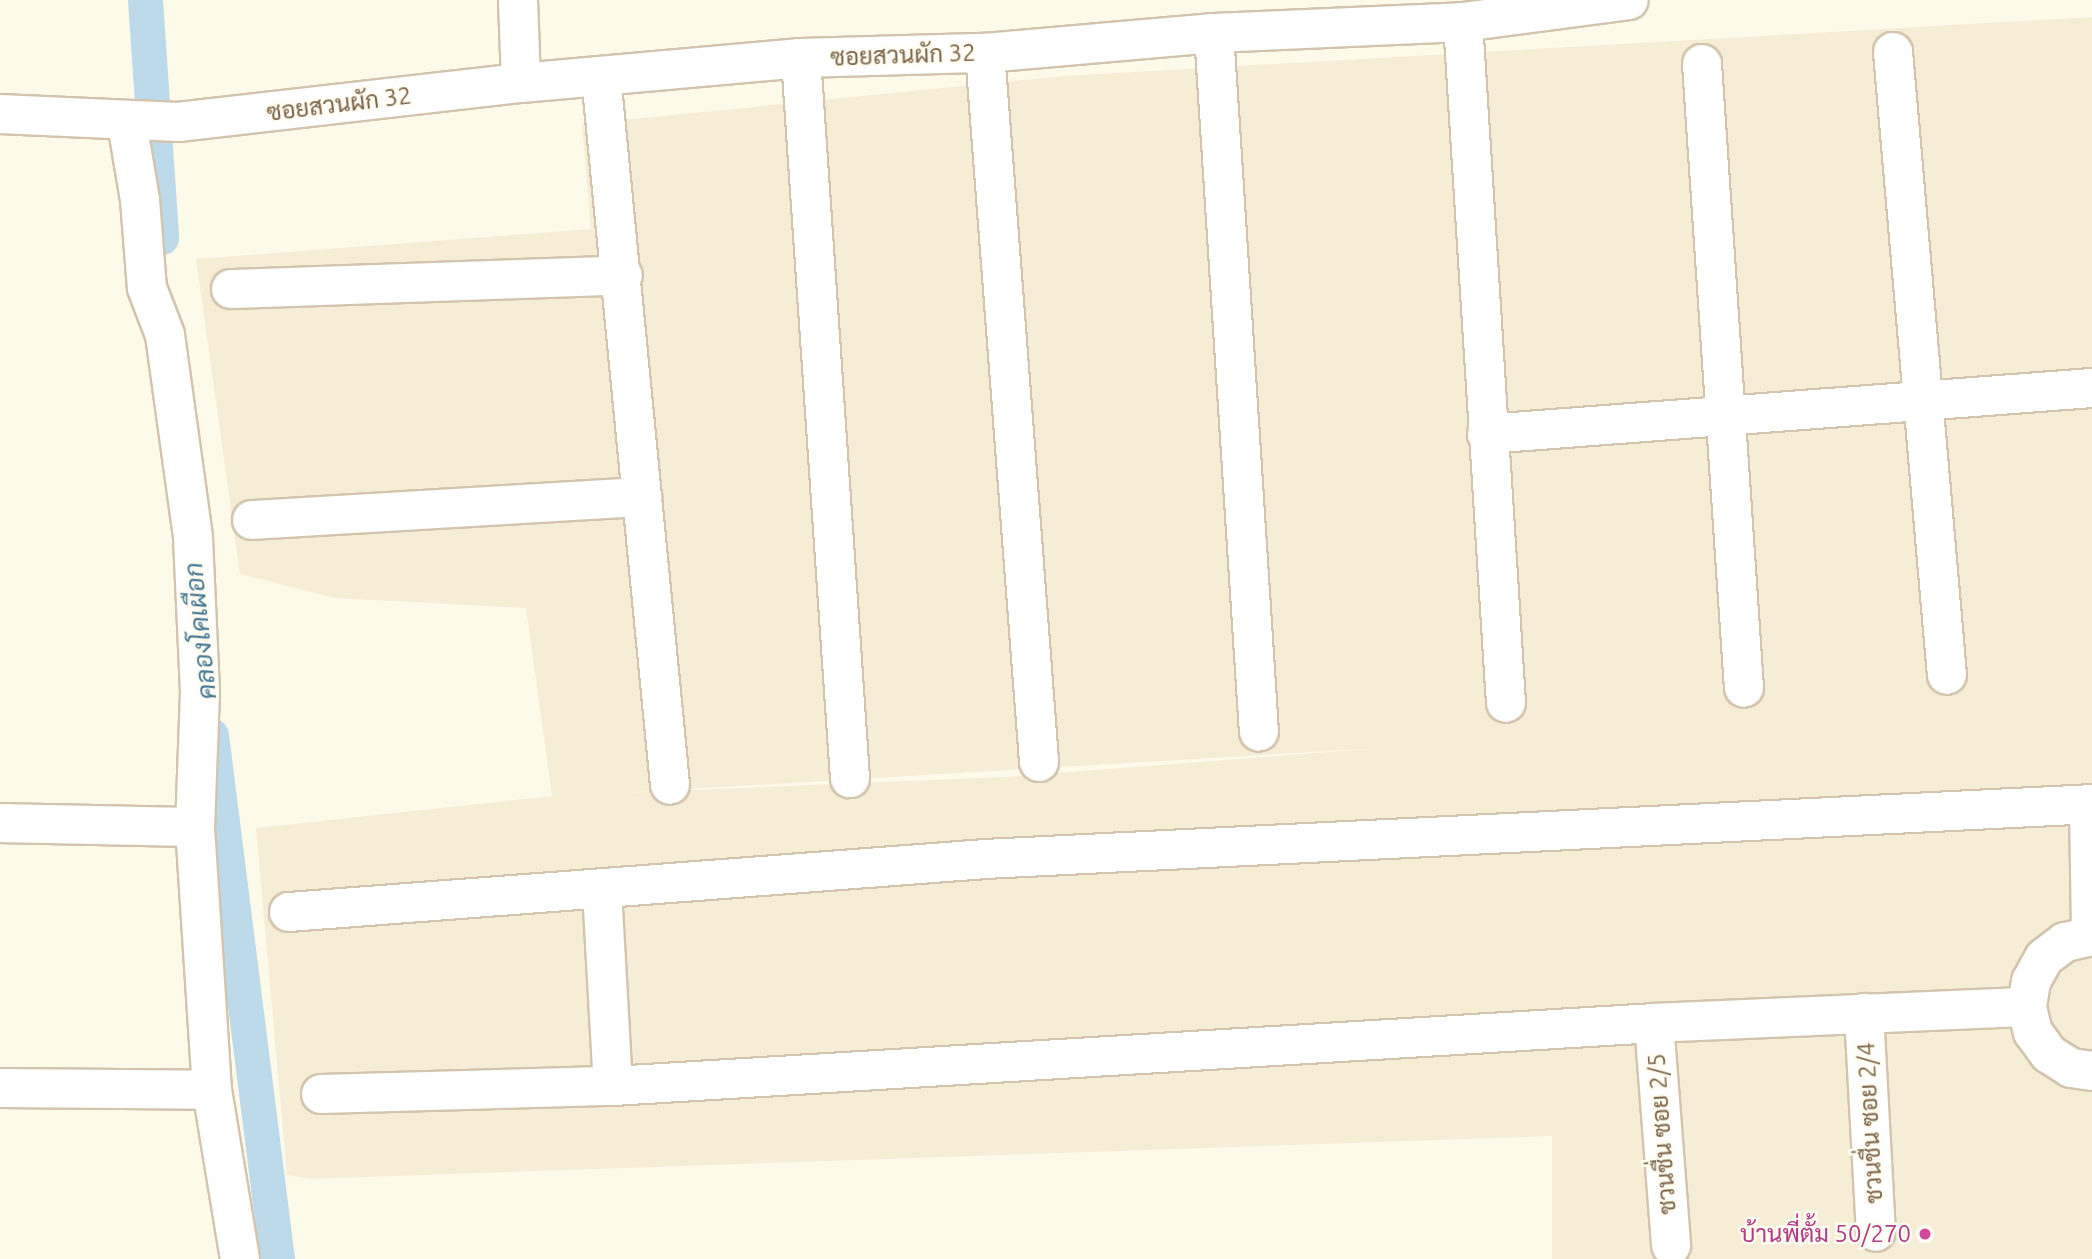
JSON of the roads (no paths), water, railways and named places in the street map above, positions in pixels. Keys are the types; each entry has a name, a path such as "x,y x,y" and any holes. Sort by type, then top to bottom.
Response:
{"street":[{"path":"518,0 521,83"},
{"name":"ซอยสวนผัก 32","path":"0,114 133,123 178,122 521,83 801,58 985,53 1214,33 1463,22 1629,0"},
{"path":"1463,22 1506,703"},
{"path":"1214,33 1259,732"},
{"path":"1893,52 1947,675"},
{"path":"985,53 1039,762"},
{"path":"801,58 849,778"},
{"path":"1702,64 1744,688"},
{"path":"601,76 623,275 670,785"},
{"path":"133,123 147,288 165,335 193,538 200,692 195,827 212,1090 240,1259"},
{"path":"231,289 623,275"},
{"path":"1487,434 2092,388"},
{"path":"252,520 642,497"},
{"path":"289,912 985,859 2090,804 2091,936 2065,942 2044,958 2031,981 2026,1007 2033,1032 2049,1054 2071,1068 2092,1071"},
{"path":"0,823 195,827"},
{"path":"602,890 613,1086"},
{"path":"321,1094 613,1086 1654,1023 2026,1007"},
{"name":"ชวนชื่น ซอย 2/4","path":"1864,1013 1877,1232"},
{"name":"ชวนชื่น ซอย 2/5","path":"1654,1023 1671,1245"},
{"path":"0,1088 212,1090"}],"waterway":[{"name":"คลองโคเผือก","path":"145,0 161,237"},
{"name":"คลองโคเผือก","path":"211,735 277,1259"}],"place":[{"name":"บ้านพี่ตั้ม 50/270","path":"1925,1234"}]}
